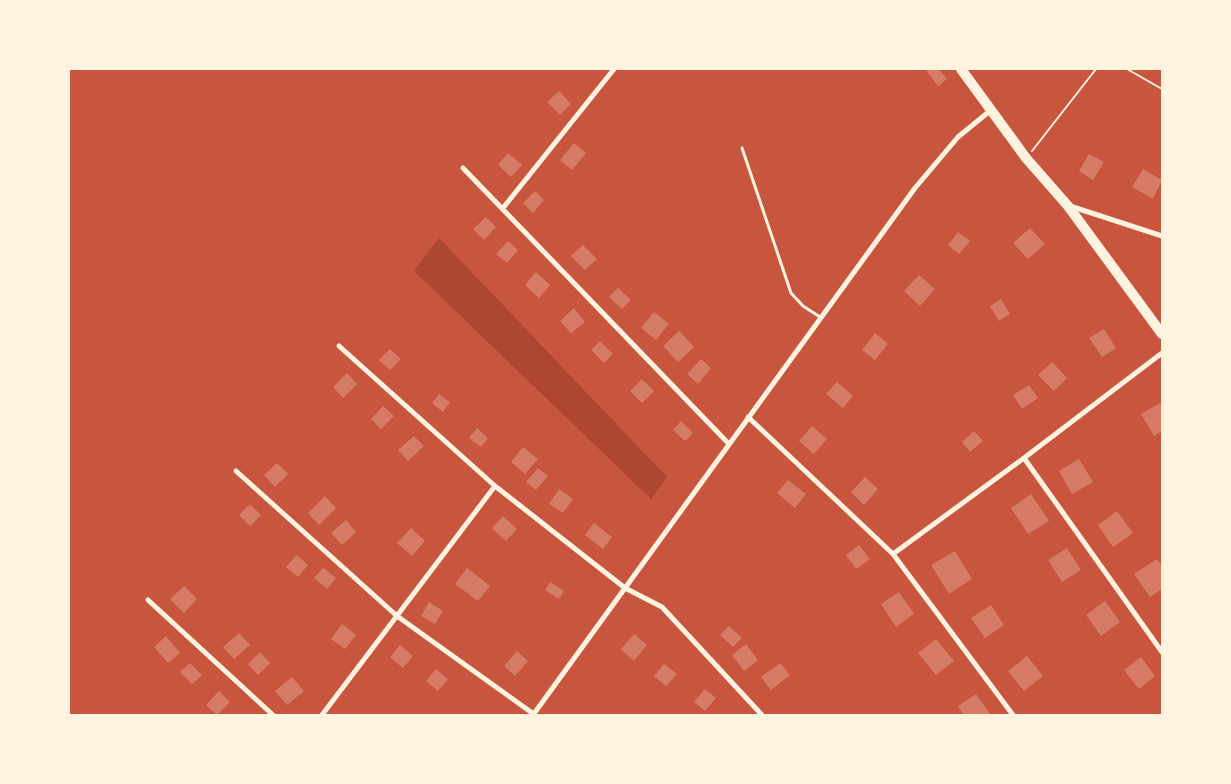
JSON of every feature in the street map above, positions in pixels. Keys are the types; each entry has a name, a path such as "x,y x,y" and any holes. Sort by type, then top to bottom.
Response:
{"highway":[{"path":"961,69 1026,158 1068,206 1162,334"}],"street":[{"path":"503,208 614,69"},
{"path":"236,471 397,616 535,715 728,443 914,188 958,137 992,110"},
{"path":"463,168 728,443"},
{"path":"1068,206 1162,236"},
{"path":"339,346 495,486 625,588 662,607 762,715"},
{"path":"893,554 1024,458 1162,353"},
{"path":"748,417 893,554 1013,715"},
{"path":"1024,458 1162,652"},
{"path":"322,715 495,486"},
{"path":"148,600 273,715"}],"lane":[{"path":"742,148 791,293 803,306 820,318"}],"path":[{"path":"1026,158 1096,69"},
{"path":"1127,69 1162,89"}],"shaded area":[{"path":"439,238 667,477 651,499 414,271"}],"building":[{"path":"925,69 939,69 947,79 938,86"},
{"path":"559,91 571,104 560,115 547,102"},
{"path":"574,143 586,153 572,170 560,160"},
{"path":"508,153 522,165 511,177 498,165"},
{"path":"1089,154 1104,162 1093,180 1079,171"},
{"path":"1143,169 1162,180 1153,199 1132,187"},
{"path":"535,191 544,200 533,213 523,203"},
{"path":"486,217 496,227 484,240 473,229"},
{"path":"1030,228 1045,244 1028,259 1013,243"},
{"path":"958,232 970,241 959,254 948,245"},
{"path":"508,241 518,250 507,263 496,254"},
{"path":"583,245 597,259 585,270 571,256"},
{"path":"536,272 550,285 539,298 525,285"},
{"path":"919,275 935,289 920,306 904,291"},
{"path":"618,288 631,300 622,309 609,297"},
{"path":"1001,299 1010,314 999,321 990,306"},
{"path":"574,308 585,322 571,333 560,321"},
{"path":"654,312 669,324 656,340 641,328"},
{"path":"1104,329 1116,348 1102,357 1089,338"},
{"path":"679,331 694,347 678,362 663,346"},
{"path":"875,333 888,344 875,360 862,350"},
{"path":"600,341 613,354 604,363 591,350"},
{"path":"390,349 401,359 390,370 379,360"},
{"path":"701,359 711,368 698,384 687,374"},
{"path":"1052,362 1067,378 1054,391 1038,375"},
{"path":"347,373 357,384 343,398 333,387"},
{"path":"642,379 654,391 642,403 630,391"},
{"path":"837,382 853,396 843,408 826,394"},
{"path":"1029,385 1038,398 1022,409 1013,395"},
{"path":"439,394 450,402 443,412 432,403"},
{"path":"1160,403 1162,407 1162,431 1154,436 1141,414"},
{"path":"383,406 394,416 381,429 371,419"},
{"path":"681,421 693,433 685,441 673,430"},
{"path":"812,426 827,439 814,454 799,441"},
{"path":"477,428 488,438 481,447 469,438"},
{"path":"974,431 983,441 970,452 962,442"},
{"path":"414,436 424,446 408,461 398,450"},
{"path":"523,447 538,459 525,474 511,462"},
{"path":"1079,459 1093,482 1072,494 1059,471"},
{"path":"277,463 288,474 275,487 264,475"},
{"path":"538,468 548,476 536,490 526,482"},
{"path":"865,477 878,489 864,505 851,492"},
{"path":"788,480 806,494 795,508 777,493"},
{"path":"559,489 573,499 563,513 549,504"},
{"path":"1031,494 1049,521 1028,534 1011,508"},
{"path":"325,496 336,508 319,525 308,513"},
{"path":"250,504 261,515 250,526 239,515"},
{"path":"1117,511 1133,533 1113,547 1098,525"},
{"path":"503,516 517,529 506,541 492,528"},
{"path":"346,520 356,532 342,545 331,533"},
{"path":"594,523 612,537 603,549 585,535"},
{"path":"411,528 425,541 412,556 397,543"},
{"path":"859,545 870,559 856,569 846,555"},
{"path":"1067,548 1081,570 1062,582 1048,560"},
{"path":"955,551 972,579 949,594 931,565"},
{"path":"297,555 308,565 298,577 286,567"},
{"path":"1157,559 1162,567 1162,589 1150,597 1134,574"},
{"path":"323,568 336,578 327,589 314,578"},
{"path":"467,568 490,586 478,601 455,584"},
{"path":"550,582 564,591 559,599 545,590"},
{"path":"184,586 197,599 184,613 170,599"},
{"path":"899,592 914,614 896,627 881,604"},
{"path":"1105,601 1120,622 1101,636 1086,615"},
{"path":"429,602 443,611 435,624 421,616"},
{"path":"991,605 1004,625 985,638 971,618"},
{"path":"342,624 356,635 345,649 331,639"},
{"path":"729,626 742,638 733,647 720,635"},
{"path":"239,633 250,645 234,659 223,647"},
{"path":"634,634 647,645 634,661 621,649"},
{"path":"166,636 180,653 168,663 154,647"},
{"path":"936,639 954,661 936,675 918,653"},
{"path":"746,644 758,660 744,671 732,655"},
{"path":"400,645 413,656 403,668 390,657"},
{"path":"517,651 528,661 515,676 504,666"},
{"path":"260,652 270,663 258,675 248,664"},
{"path":"1027,656 1043,676 1024,691 1008,671"},
{"path":"1141,657 1155,676 1139,689 1124,670"},
{"path":"190,663 202,675 192,684 180,672"},
{"path":"780,663 790,675 771,690 761,677"},
{"path":"664,664 677,674 666,686 654,676"},
{"path":"436,669 448,679 438,691 426,681"},
{"path":"292,677 304,691 287,705 275,691"},
{"path":"705,689 716,698 705,711 694,702"},
{"path":"219,691 230,702 217,715 206,705"},
{"path":"976,694 991,715 964,715 958,706"}]}
